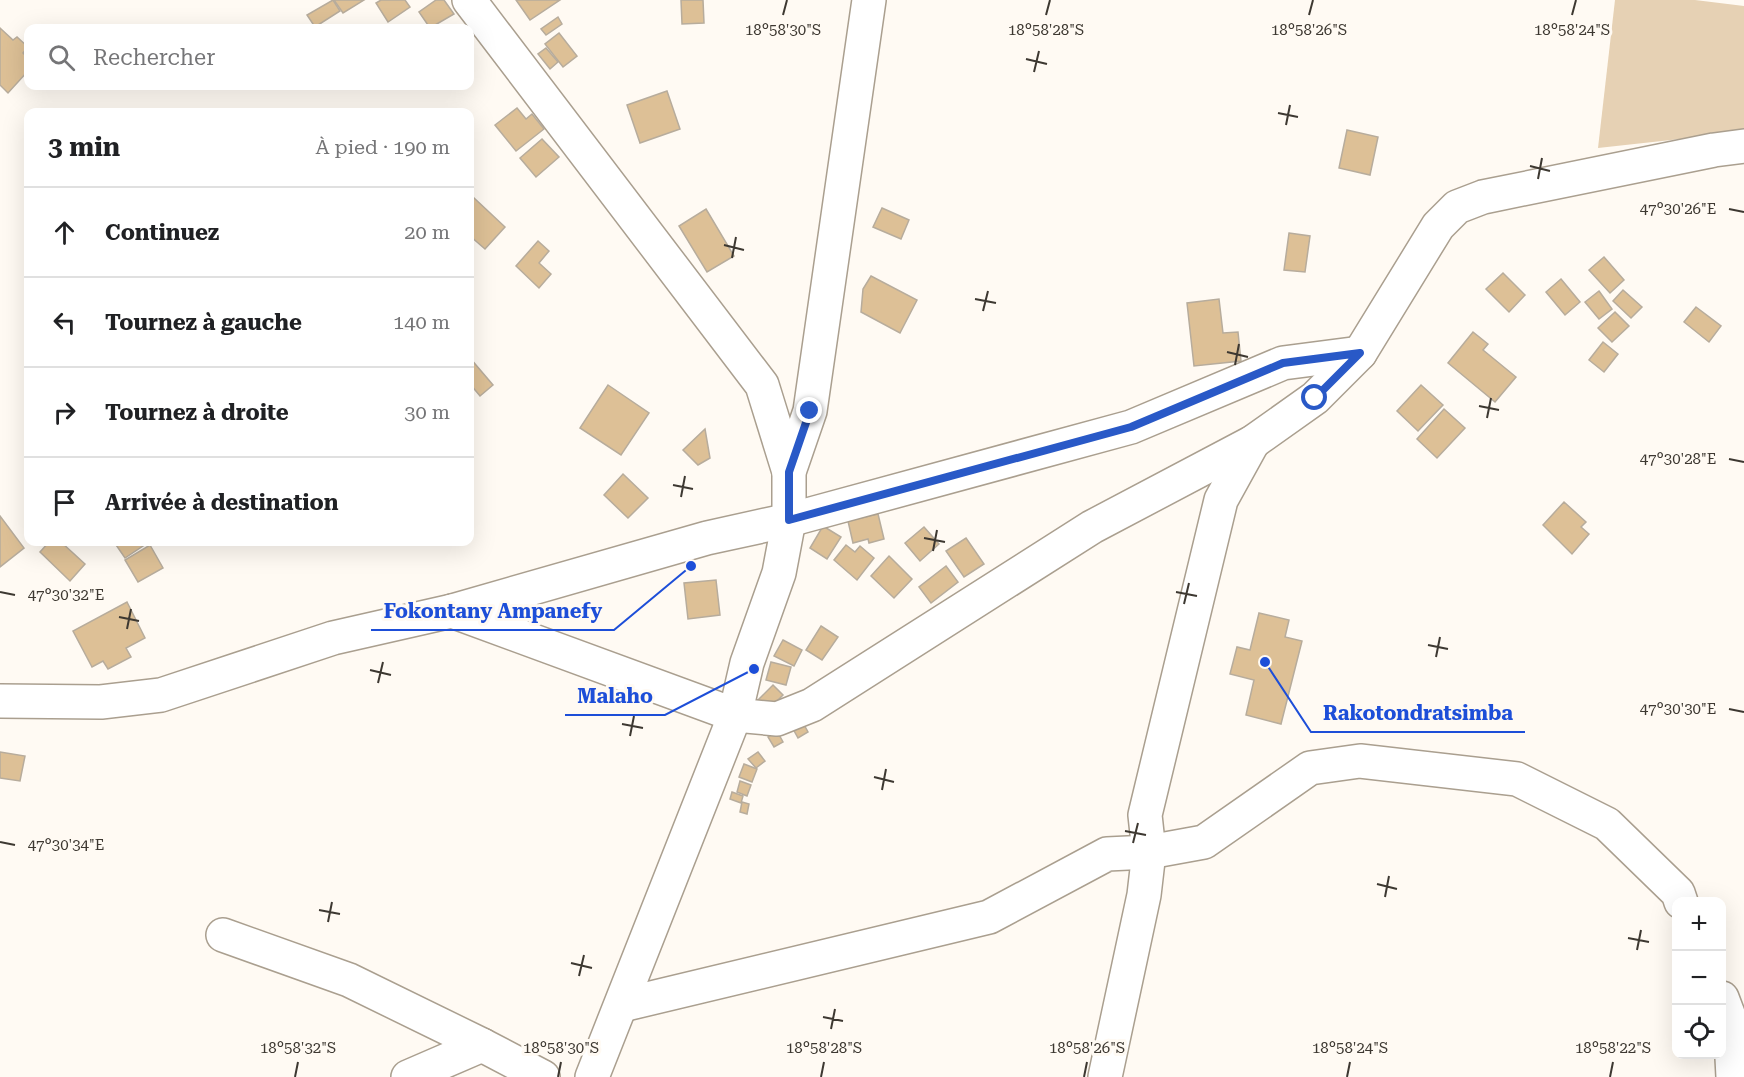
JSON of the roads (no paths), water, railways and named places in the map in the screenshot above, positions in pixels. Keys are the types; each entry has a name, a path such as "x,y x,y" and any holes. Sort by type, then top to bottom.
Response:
{"street":[{"path":"469,0 762,386 789,472 789,520 779,573 747,663 735,715 592,1077"},
{"path":"789,472 810,411 870,0"},
{"path":"452,611 735,715 777,719 812,705 1092,527 1253,442 1315,398 1360,353 1438,226 1457,207 1483,197 1714,150 1744,146"},
{"path":"0,700 101,702 161,695 333,638 452,611 707,538 789,520 1131,427 1283,363 1360,353"},
{"path":"1105,1077 1144,895 1149,852 1145,815 1221,500 1253,442"},
{"path":"622,1005 989,917 1107,854 1149,852 1204,842 1310,768 1360,761 1517,779 1607,824 1678,893 1679,897"},
{"path":"223,935 349,980 543,1077"},
{"path":"1725,1005 1730,1018 1733,1077"},
{"path":"408,1077 482,1045"}],"place":[{"name":"Fokontany Ampanefy","path":"691,566"},
{"name":"Rakotondratsimba","path":"1265,662"},
{"name":"Malaho","path":"754,669"}]}
